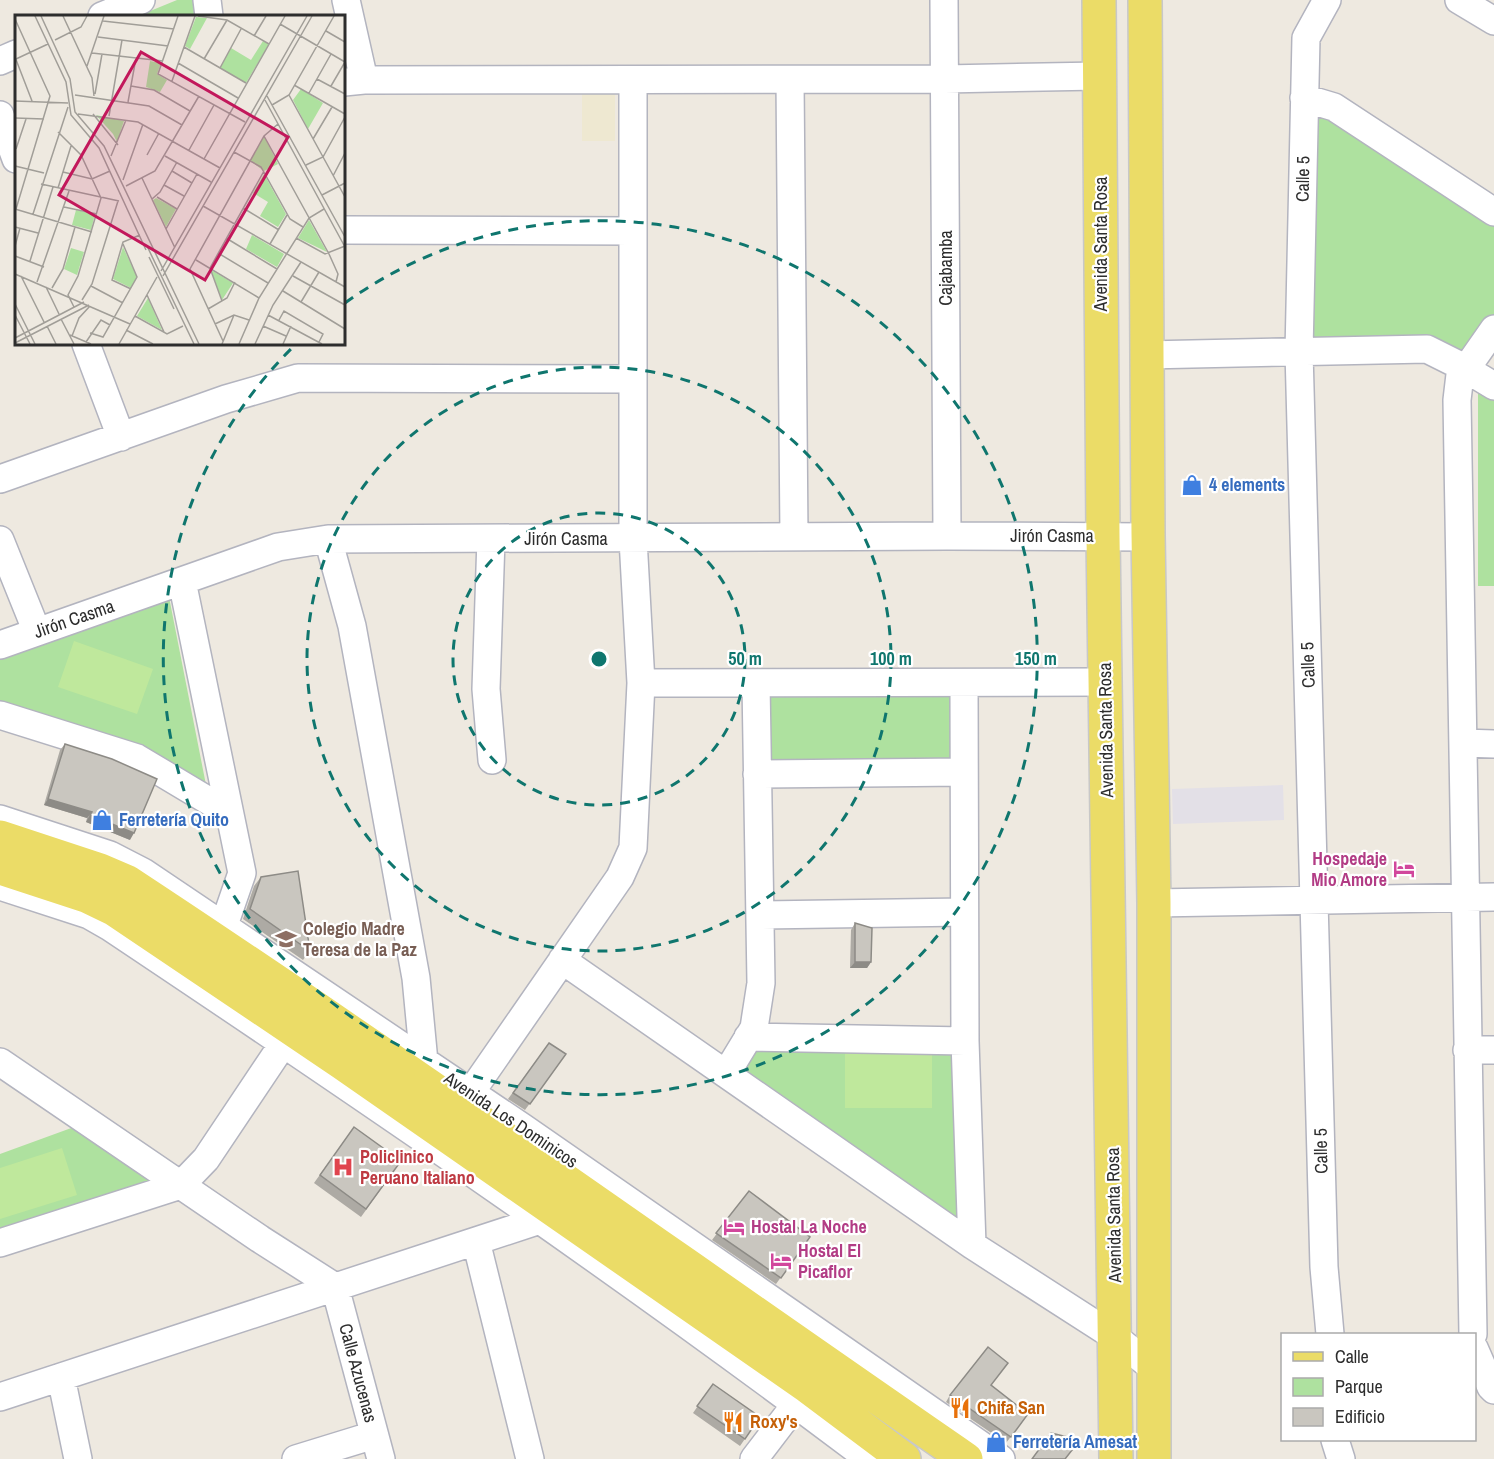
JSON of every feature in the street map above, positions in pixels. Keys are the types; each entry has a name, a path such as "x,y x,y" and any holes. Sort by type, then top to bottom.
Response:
{"main road":[{"name":"Avenida Santa Rosa","path":"1099,0 1103,536 1116,1459"},
{"path":"1145,0 1146,355 1154,903 1154,1459"},
{"path":"1,841 49,836"},
{"path":"1,841 86,896 106,905 342,1063 808,1388 904,1459"},
{"name":"Avenida Los Dominicos","path":"1,841 100,870 128,882 476,1106 786,1335 966,1459"},
{"path":"342,1063 363,1099"},
{"path":"476,1106 522,1127"}],"street":[{"path":"104,15 141,0"},
{"path":"207,0 209,15"},
{"path":"346,0 354,81 945,80 1099,76"},
{"name":"Cajabamba","path":"944,0 947,536"},
{"name":"Calle 5","path":"1327,0 1306,38 1299,352 1324,1267 1330,1333"},
{"path":"1459,0 1494,21"},
{"path":"0,61 15,54"},
{"path":"476,1106 562,960 620,877 633,848 641,683 633,539 633,80"},
{"path":"790,80 794,537"},
{"path":"1304,98 1334,107 1494,212"},
{"path":"0,115 15,156"},
{"path":"345,230 633,231"},
{"path":"1473,1333 1482,1198 1467,1050 1457,400 1464,367 1494,329"},
{"path":"86,345 122,436"},
{"path":"1146,355 1427,349 1464,367 1494,386"},
{"path":"0,479 226,399 298,378 633,379"},
{"name":"Jirón Casma","path":"0,645 278,547 328,539 1148,537"},
{"path":"328,539 357,649 416,978 424,1062"},
{"path":"491,539 486,689 492,760"},
{"path":"0,540 37,632"},
{"path":"182,581 242,873 224,925"},
{"path":"641,683 1105,682"},
{"path":"726,1074 754,1028 761,983 756,683"},
{"path":"964,683 964,1041 972,1245"},
{"path":"0,715 137,758 229,813"},
{"path":"1463,743 1494,744"},
{"path":"758,774 964,772"},
{"name":"Avenida Los Dominicos","path":"49,836 110,855 132,865 424,1062 476,1106"},
{"path":"0,886 81,912 100,921 540,1220 869,1459"},
{"path":"1154,903 1494,897"},
{"path":"760,915 964,912"},
{"path":"562,960 972,1245 1115,1336 1154,1370"},
{"path":"748,1037 964,1041"},
{"path":"0,1243 180,1185 206,1159 283,1044"},
{"path":"1467,1050 1494,1050"},
{"path":"0,1062 335,1287"},
{"name":"Avenida Los Dominicos","path":"522,1127 1001,1459"},
{"path":"0,1397 540,1220"},
{"path":"476,1241 530,1459"},
{"name":"Calle Azucenas","path":"335,1287 378,1447"},
{"path":"1476,1347 1494,1346"},
{"path":"1476,1352 1491,1388 1494,1390"},
{"path":"61,1377 78,1459"},
{"path":"754,1459 796,1404"},
{"path":"1335,1441 1341,1459"},
{"path":"296,1459 378,1447"}],"shaded area":[{"path":"582,90 615,90 615,141 582,141"},
{"path":"1283,785 1284,820 1173,824 1172,789"}],"green space":[{"path":"177,0 197,0 200,15 140,15"},
{"path":"1308,102 1494,217 1494,318 1464,362 1311,347"},
{"path":"1478,387 1494,397 1494,586 1478,586"},
{"path":"169,597 207,790 0,707 0,659"},
{"path":"74,641 153,669 137,714 58,687"},
{"path":"764,692 956,692 956,764 766,765"},
{"path":"754,1046 957,1049 960,1225 743,1072"},
{"path":"845,1053 932,1053 932,1108 845,1108"},
{"path":"74,1127 155,1183 0,1233 0,1154"},
{"path":"62,1148 77,1195 0,1219 0,1168"}],"building":[{"path":"65,744 112,759 157,779 134,833 90,815 92,812 48,799"},
{"name":"Colegio Madre Teresa de la Paz","path":"298,871 310,951 250,909 261,877"},
{"path":"855,923 872,928 871,962 855,962"},
{"path":"549,1043 566,1054 530,1104 513,1093"},
{"path":"354,1127 401,1161 366,1209 320,1175"},
{"path":"749,1191 810,1237 781,1278 716,1233"},
{"path":"988,1347 1008,1363 991,1385 1028,1414 1011,1437 950,1395"},
{"path":"713,1384 760,1417 745,1439 697,1406"},
{"path":"1051,1433 1080,1440 1065,1459 1032,1459"}],"place":[{"name":"4 elements","path":"1192,485"},
{"name":"Ferretería Quito","path":"102,820"},
{"name":"Hospedaje Mio Amore","path":"1404,869"},
{"name":"Colegio Madre Teresa de la Paz","path":"286,939"},
{"name":"Policlinico Peruano Italiano","path":"343,1167"},
{"name":"Hostal La Noche","path":"734,1227"},
{"name":"Hostal El Picaflor","path":"781,1261"},
{"name":"Chifa San","path":"960,1408"},
{"name":"Roxy's","path":"733,1422"},
{"name":"Ferretería Amesat","path":"996,1442"}]}
